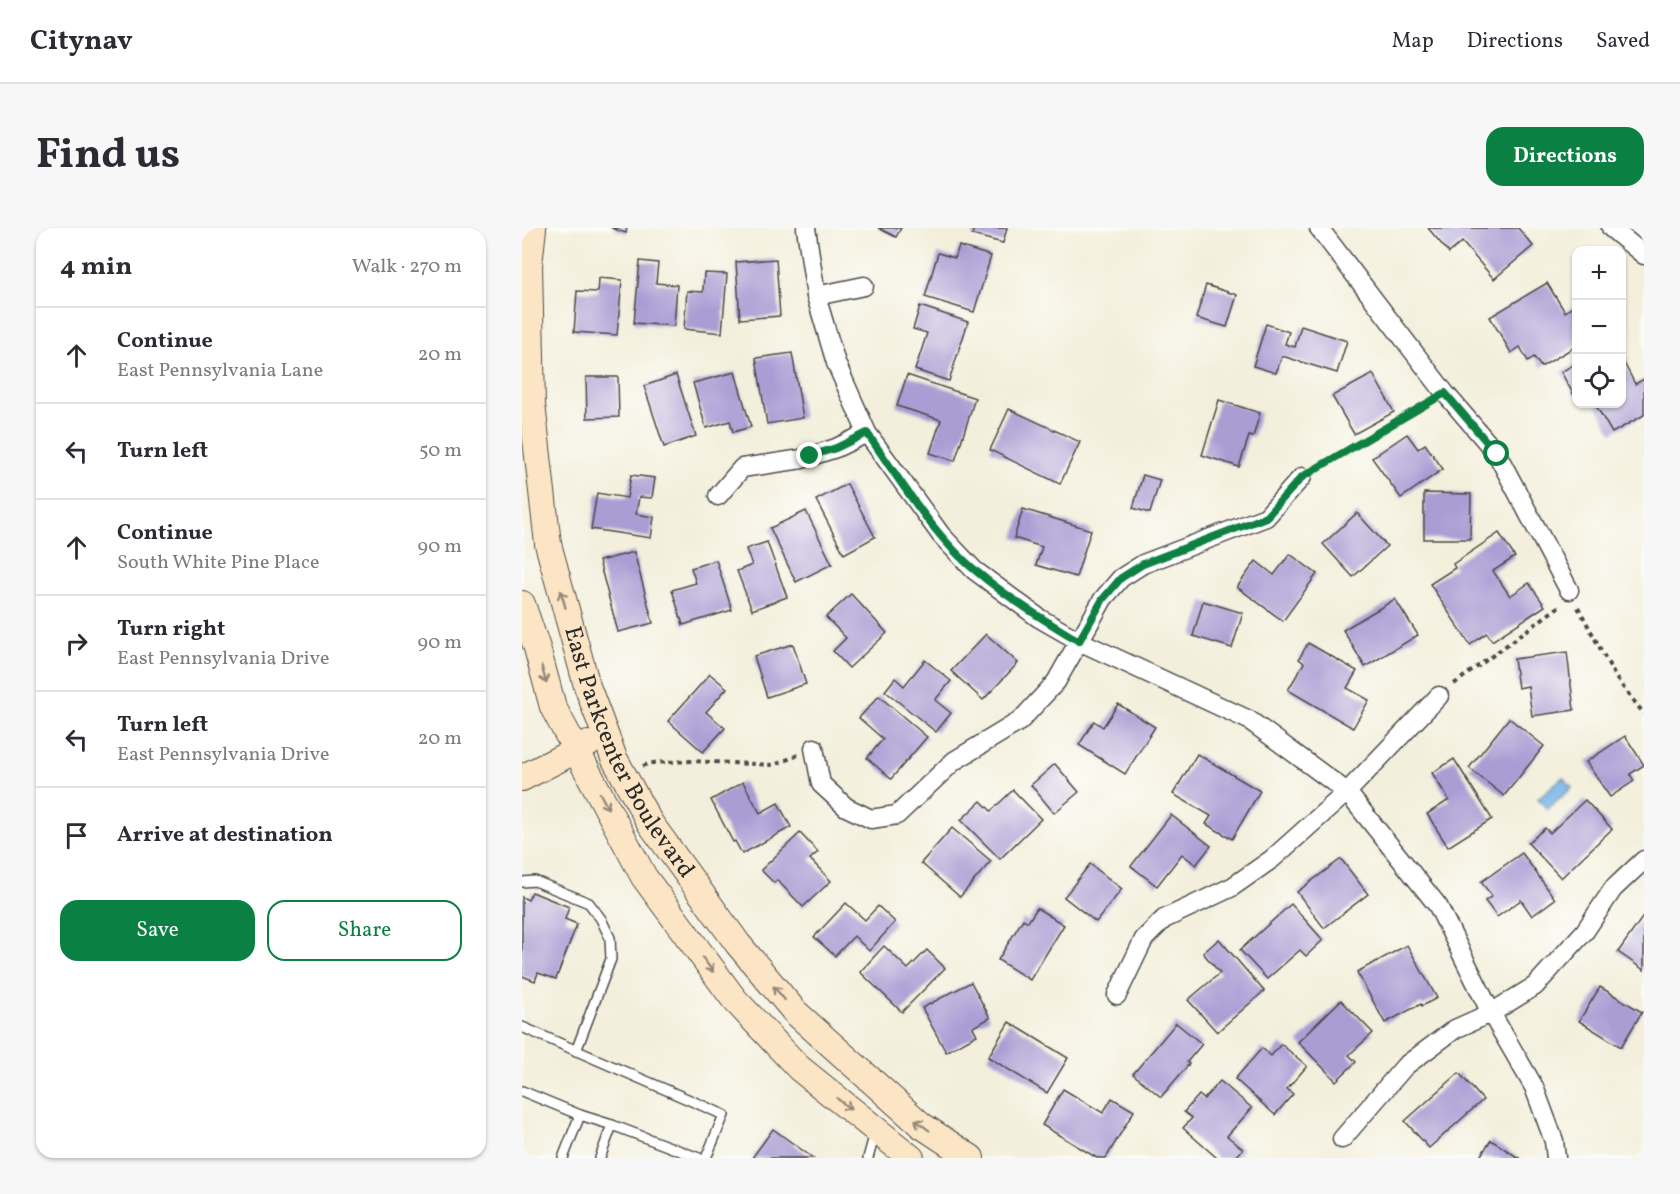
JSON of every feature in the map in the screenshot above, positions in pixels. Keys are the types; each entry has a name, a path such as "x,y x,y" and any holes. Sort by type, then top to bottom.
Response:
{"main road":[{"name":"East Parkcenter Boulevard","path":"533,228 529,265 532,404 548,544 587,686 614,758 650,823 738,944 795,1012 921,1125 971,1158"},
{"name":"East Parkcenter Boulevard","path":"522,604 553,707 644,877 734,999 799,1068 911,1158"},
{"path":"522,778 605,735"}],"street":[{"path":"806,228 816,296 836,363 867,433 940,535 974,570 1040,618 1079,641 1249,720 1347,792 1437,906 1491,1013 1534,1087 1554,1141 1556,1158"},
{"path":"1319,228 1445,393 1497,454 1571,594"},
{"path":"1611,228 1644,255"},
{"path":"816,296 864,286"},
{"path":"718,496 742,468 802,459 836,448 867,433"},
{"path":"814,748 821,784 846,807 871,819 897,815 954,761 1020,721 1056,682 1103,599 1121,578 1143,564 1266,517 1302,477"},
{"path":"1117,994 1144,939 1164,919 1232,887 1272,859 1347,792 1439,696"},
{"path":"1342,1139 1405,1066 1455,1029 1491,1013 1536,986 1585,930 1613,889 1644,860"}],"lane":[{"path":"522,882 535,881 589,903 601,919 610,938 611,959 576,1051"},
{"path":"522,1027 724,1115 706,1158"},
{"path":"522,1091 580,1115 699,1158"},
{"path":"563,1158 580,1115"},
{"path":"600,1158 612,1125"},
{"path":"868,1158 876,1130"}],"path":[{"path":"1302,477 1445,393"},
{"path":"1439,696 1571,594 1616,678 1644,714"},
{"path":"640,768 650,763 691,760 774,765 814,748"}],"water":[{"path":"1563,777 1572,788 1547,809 1538,798"}],"building":[{"path":"611,228 627,228 626,233"},
{"path":"878,228 901,228 896,237"},
{"path":"974,228 1007,228 1003,243 972,235"},
{"path":"1428,228 1518,228 1533,246 1494,279 1462,242 1449,253"},
{"path":"959,246 991,256 974,312 925,297 938,253 955,258"},
{"path":"776,259 780,316 740,319 736,262"},
{"path":"640,261 658,263 656,283 677,285 674,326 634,323"},
{"path":"704,273 727,274 722,333 684,329 687,291 703,292"},
{"path":"599,278 622,280 617,335 574,332 577,291 598,292"},
{"path":"1547,283 1565,312 1572,308 1572,348 1541,367 1534,357 1528,361 1520,347 1511,353 1490,317"},
{"path":"1206,285 1237,295 1227,327 1196,318"},
{"path":"920,306 968,322 949,381 915,370 927,333 913,329"},
{"path":"1266,324 1289,332 1285,344 1295,347 1301,326 1347,341 1337,373 1282,356 1276,373 1253,366"},
{"path":"792,353 803,418 767,424 756,358"},
{"path":"1572,365 1572,392 1561,372"},
{"path":"1626,367 1635,384 1644,379 1644,415 1612,433 1597,408 1626,408"},
{"path":"735,372 751,427 733,432 730,421 706,428 693,383"},
{"path":"1373,374 1394,412 1354,434 1332,396"},
{"path":"676,375 696,436 664,447 644,386"},
{"path":"907,375 975,398 955,461 930,453 941,420 897,406"},
{"path":"586,377 618,377 619,417 587,418"},
{"path":"1219,400 1260,413 1253,437 1249,436 1239,467 1202,455"},
{"path":"1009,409 1080,442 1060,484 990,450"},
{"path":"1407,434 1418,449 1425,444 1443,469 1401,498 1372,458"},
{"path":"631,475 655,478 652,498 639,497 636,514 654,517 651,538 591,529 597,493 627,498"},
{"path":"1143,475 1160,480 1150,513 1133,508"},
{"path":"847,484 875,537 844,554 816,500"},
{"path":"1424,493 1471,494 1470,539 1424,539"},
{"path":"1023,509 1091,530 1076,577 1036,565 1042,547 1014,538"},
{"path":"806,511 832,564 796,582 770,528"},
{"path":"1357,513 1387,546 1353,577 1323,544"},
{"path":"1499,533 1515,557 1493,571 1510,596 1529,583 1545,606 1492,641 1487,633 1470,645 1430,584 1455,568 1453,564"},
{"path":"767,542 787,597 752,610 737,571 752,565 746,549"},
{"path":"634,552 653,623 618,632 599,561"},
{"path":"1290,554 1317,574 1283,621 1237,587 1256,561 1274,575"},
{"path":"716,560 732,610 683,625 672,590 696,583 691,568"},
{"path":"851,594 887,633 849,668 833,651 846,638 826,617"},
{"path":"1395,599 1418,635 1365,667 1343,630"},
{"path":"1203,601 1243,613 1232,648 1193,636"},
{"path":"986,634 1018,663 983,700 951,671"},
{"path":"1308,643 1357,671 1347,688 1369,700 1353,728 1288,690 1304,663 1299,659"},
{"path":"793,644 806,684 767,697 754,656"},
{"path":"1567,652 1574,710 1532,716 1528,686 1518,688 1514,659"},
{"path":"925,660 951,681 935,700 951,713 936,732 885,691 895,678 904,686"},
{"path":"710,674 727,688 706,712 725,728 703,752 668,721"},
{"path":"879,696 927,737 891,779 867,758 883,739 859,718"},
{"path":"1118,704 1155,727 1125,774 1079,745 1094,721 1103,727"},
{"path":"1509,718 1544,746 1504,796 1469,768"},
{"path":"1625,736 1644,765 1630,774 1634,781 1610,797 1586,762"},
{"path":"1197,754 1260,791 1232,839 1206,824 1211,816 1173,794"},
{"path":"1454,759 1492,819 1448,847 1427,814 1449,800 1432,773"},
{"path":"1055,764 1079,792 1054,813 1031,785"},
{"path":"743,782 760,813 778,803 791,827 742,854 735,841 733,842 711,800"},
{"path":"1013,790 1041,819 1000,859 961,820 981,801 991,811"},
{"path":"1585,800 1612,829 1561,878 1528,843 1545,828 1550,833"},
{"path":"1171,815 1211,846 1196,865 1182,854 1157,886 1131,866"},
{"path":"952,828 991,861 960,897 921,863"},
{"path":"800,833 818,852 810,859 831,881 803,907 777,880 774,883 761,870"},
{"path":"1522,853 1555,899 1532,916 1521,900 1497,917 1485,901 1492,896 1481,882"},
{"path":"1341,859 1368,894 1324,928 1297,892"},
{"path":"1090,864 1122,889 1096,922 1064,897"},
{"path":"532,892 569,907 565,919 577,924 556,979 538,973 535,981 522,976 522,897 528,900"},
{"path":"846,903 865,920 878,906 895,922 869,951 854,936 835,956 814,937"},
{"path":"1291,904 1323,940 1306,956 1300,950 1267,979 1240,950"},
{"path":"1037,908 1064,925 1030,980 998,960 1023,919 1028,922"},
{"path":"1644,915 1644,970 1618,952"},
{"path":"1219,939 1264,991 1217,1032 1188,1000 1220,973 1203,953"},
{"path":"1407,945 1437,998 1385,1023 1357,972"},
{"path":"884,946 908,969 927,950 945,968 902,1012 860,972"},
{"path":"971,982 990,1018 973,1027 977,1035 946,1052 922,1008"},
{"path":"1600,987 1642,1012 1621,1047 1579,1021"},
{"path":"1341,1000 1373,1033 1349,1055 1356,1062 1336,1081 1298,1042"},
{"path":"1009,1022 1068,1058 1047,1093 988,1057"},
{"path":"1176,1023 1202,1044 1187,1062 1189,1064 1161,1097 1133,1074"},
{"path":"1281,1044 1307,1066 1287,1089 1293,1094 1275,1115 1235,1079 1262,1048 1271,1056"},
{"path":"1459,1073 1483,1100 1429,1148 1405,1121"},
{"path":"1220,1081 1252,1108 1227,1136 1243,1149 1235,1158 1217,1158 1183,1128 1192,1118 1184,1112 1199,1095 1204,1099"},
{"path":"1063,1089 1103,1113 1112,1098 1134,1111 1106,1158 1097,1158 1042,1125"},
{"path":"773,1129 813,1158 752,1158"},
{"path":"1491,1140 1519,1158 1479,1158"}],"route":[{"path":"810,456 836,448 867,433 940,535 974,570 1040,618 1079,641 1103,599 1121,578 1143,564 1266,517 1302,477 1445,393 1497,454"}]}
